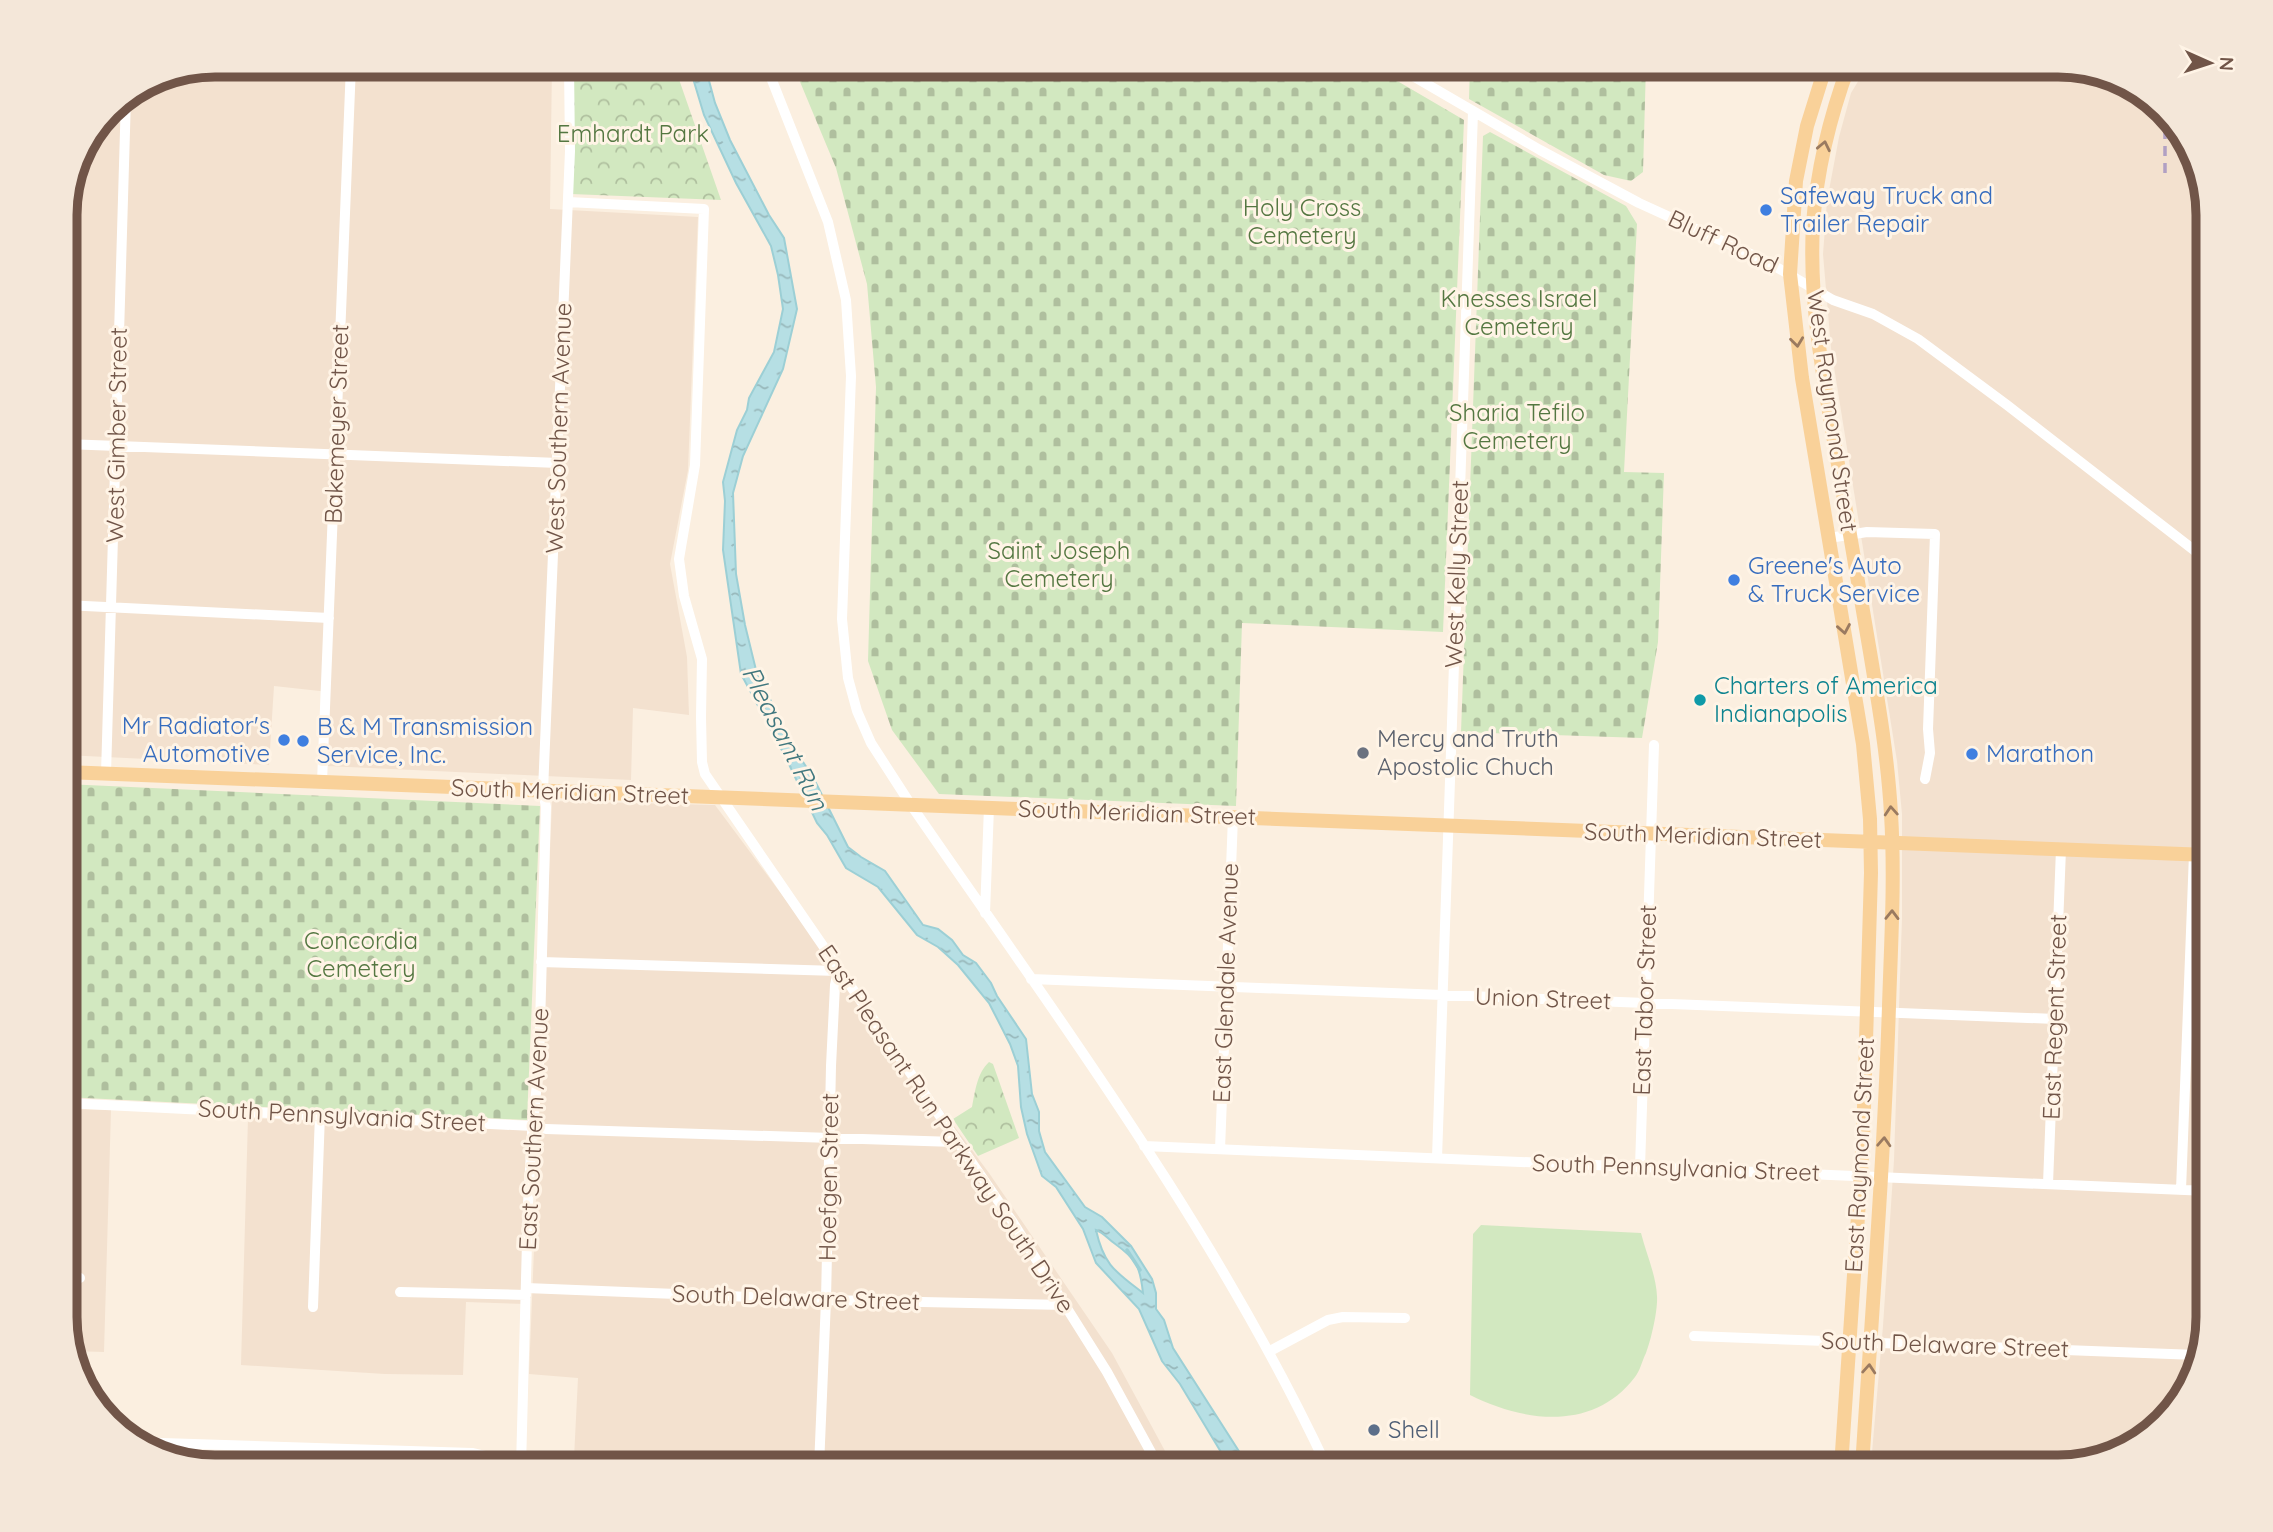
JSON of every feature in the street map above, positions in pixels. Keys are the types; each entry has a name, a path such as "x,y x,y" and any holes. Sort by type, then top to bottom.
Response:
{"main road":[{"name":"West Raymond Street","path":"1821,77 1796,181 1790,274 1802,379 1863,744 1870,843"},
{"name":"West Raymond Street","path":"1845,77 1821,160 1814,206 1813,287 1823,379 1889,780 1892,844"},
{"name":"South Meridian Street","path":"77,773 2196,855"},
{"name":"East Raymond Street","path":"1841,1455 1861,1176 1870,843"},
{"name":"East Raymond Street","path":"1863,1455 1882,1177 1892,844"}],"street":[{"name":"Bakemeyer Street","path":"322,782 351,77"},
{"name":"West Southern Avenue","path":"543,791 568,202 569,77"},
{"path":"771,77 821,203 836,251 846,300 851,376 842,619 848,678 858,711 871,743 911,805 1144,1146 1216,1257 1270,1352 1321,1455"},
{"name":"Bluff Road","path":"1415,77 1639,203 1790,274 1833,300 1873,314 1925,344 2196,552"},
{"name":"West Gimber Street","path":"106,774 126,110"},
{"name":"West Kelly Street","path":"1437,1158 1473,111"},
{"name":"East Pleasant Run Parkway South Drive","path":"568,202 704,209 695,465 679,559 684,596 702,659 703,767 708,782 1012,1222 1108,1372 1153,1455"},
{"path":"77,444 558,463"},
{"path":"1829,538 1881,532 1935,534 1927,729 1930,752 1925,779"},
{"path":"77,606 329,618"},
{"name":"East Tabor Street","path":"1640,1167 1654,745"},
{"name":"East Southern Avenue","path":"521,1455 533,1126 539,1063 546,807 543,791"},
{"path":"985,913 989,807"},
{"name":"East Glendale Avenue","path":"1220,1149 1233,817"},
{"name":"East Regent Street","path":"2048,1184 2062,849"},
{"path":"2181,1189 2196,938"},
{"path":"541,962 838,971"},
{"name":"Hoefgen Street","path":"820,1455 835,985 838,971"},
{"name":"Union Street","path":"1031,979 2055,1019"},
{"name":"South Pennsylvania Street","path":"77,1104 320,1114 533,1126 546,1129 955,1142"},
{"path":"313,1307 320,1114"},
{"name":"South Pennsylvania Street","path":"1144,1146 2196,1190"},
{"name":"South Delaware Street","path":"400,1292 526,1292 1066,1305"},
{"path":"1270,1352 1335,1318 1405,1318"},
{"name":"South Delaware Street","path":"1694,1336 2190,1355"},
{"path":"171,1448 480,1455"},
{"path":"381,1451 382,1455"}],"shaded area":[{"path":"552,77 550,209 698,217 688,470 670,564 687,657 689,715 633,708 631,780 327,766 329,692 274,686 269,765 77,756 77,206 87,162 105,131 138,100 162,87 197,78"},
{"path":"1861,77 2058,77 2102,84 2135,100 2162,124 2186,162 2195,197 2195,1335 2182,1378 2156,1415 2127,1437 2111,1445 2076,1454 1872,1455 1894,1160 1902,918 1902,814 1897,761 1831,348 1823,254 1827,201 1839,137 1851,93"},
{"path":"552,801 715,805 989,1173 1112,1353 1167,1455 574,1455 578,1378 529,1374"},
{"path":"77,1109 111,1110 104,1352 82,1351 78,1335"},
{"path":"248,1118 529,1130 526,1304 466,1302 463,1375 385,1374 241,1365"}],"green space":[{"name":"Emhardt Park","path":"572,77 678,77 721,200 571,194"},
{"path":"798,77 1391,77 1464,120 1443,632 1242,623 1236,806 939,794 892,730 868,661 876,387 867,284 836,168"},
{"path":"1470,77 1646,77 1643,172 1631,181 1604,175 1469,99"},
{"path":"1490,132 1626,206 1637,224 1624,472 1664,473 1658,642 1642,738 1461,732 1483,136"},
{"name":"Concordia Cemetery","path":"77,785 540,806 527,1120 77,1098"},
{"path":"989,1062 993,1064 1019,1138 978,1156 953,1119 972,1107 979,1077"},
{"path":"1481,1225 1641,1233 1655,1280 1657,1296 1654,1325 1640,1369 1618,1395 1599,1407 1579,1414 1557,1417 1513,1411 1470,1395 1473,1234"}],"water":[{"name":"Pleasant Run","path":"693,77 708,77 730,140 784,238 797,309 783,369 743,456 733,493 736,574 756,670 793,747 813,777 848,847 885,871 923,925 938,929 952,940 963,955 976,963 1026,1039 1032,1094 1039,1112 1039,1131 1045,1152 1085,1207 1102,1217 1131,1246 1152,1279 1156,1293 1156,1309 1164,1320 1173,1348 1241,1455 1223,1455 1180,1384 1162,1361 1139,1309 1096,1263 1083,1229 1056,1187 1042,1176 1027,1134 1021,1107 1018,1066 989,1003 958,965 938,947 917,935 878,887 846,868 817,823 741,674 723,550 723,482 749,398 774,352 783,309 771,246 736,183 704,115","holes":["1096,1230 1136,1264 1143,1293 1112,1267 1103,1252"]}],"waterway":[{"name":"Pleasant Run","path":"1127,1250 1140,1270"}],"railway":[{"path":"2165,128 2165,173"}],"place":[{"name":"Safeway Truck and Trailer Repair","path":"1766,210"},
{"name":"Greene's Auto & Truck Service","path":"1734,580"},
{"name":"Charters of America Indianapolis","path":"1700,700"},
{"name":"Mr Radiator's Automotive","path":"284,740"},
{"name":"B & M Transmission Service, Inc.","path":"303,741"},
{"name":"Mercy and Truth Apostolic Chuch","path":"1363,753"},
{"name":"Marathon","path":"1972,754"},
{"name":"Shell","path":"1374,1430"}],"park label":[{"name":"Holy Cross Cemetery","path":"1302,222"},
{"name":"Knesses Israel Cemetery","path":"1519,313"},
{"name":"Sharia Tefilo Cemetery","path":"1517,427"},
{"name":"Saint Joseph Cemetery","path":"1059,565"}]}
